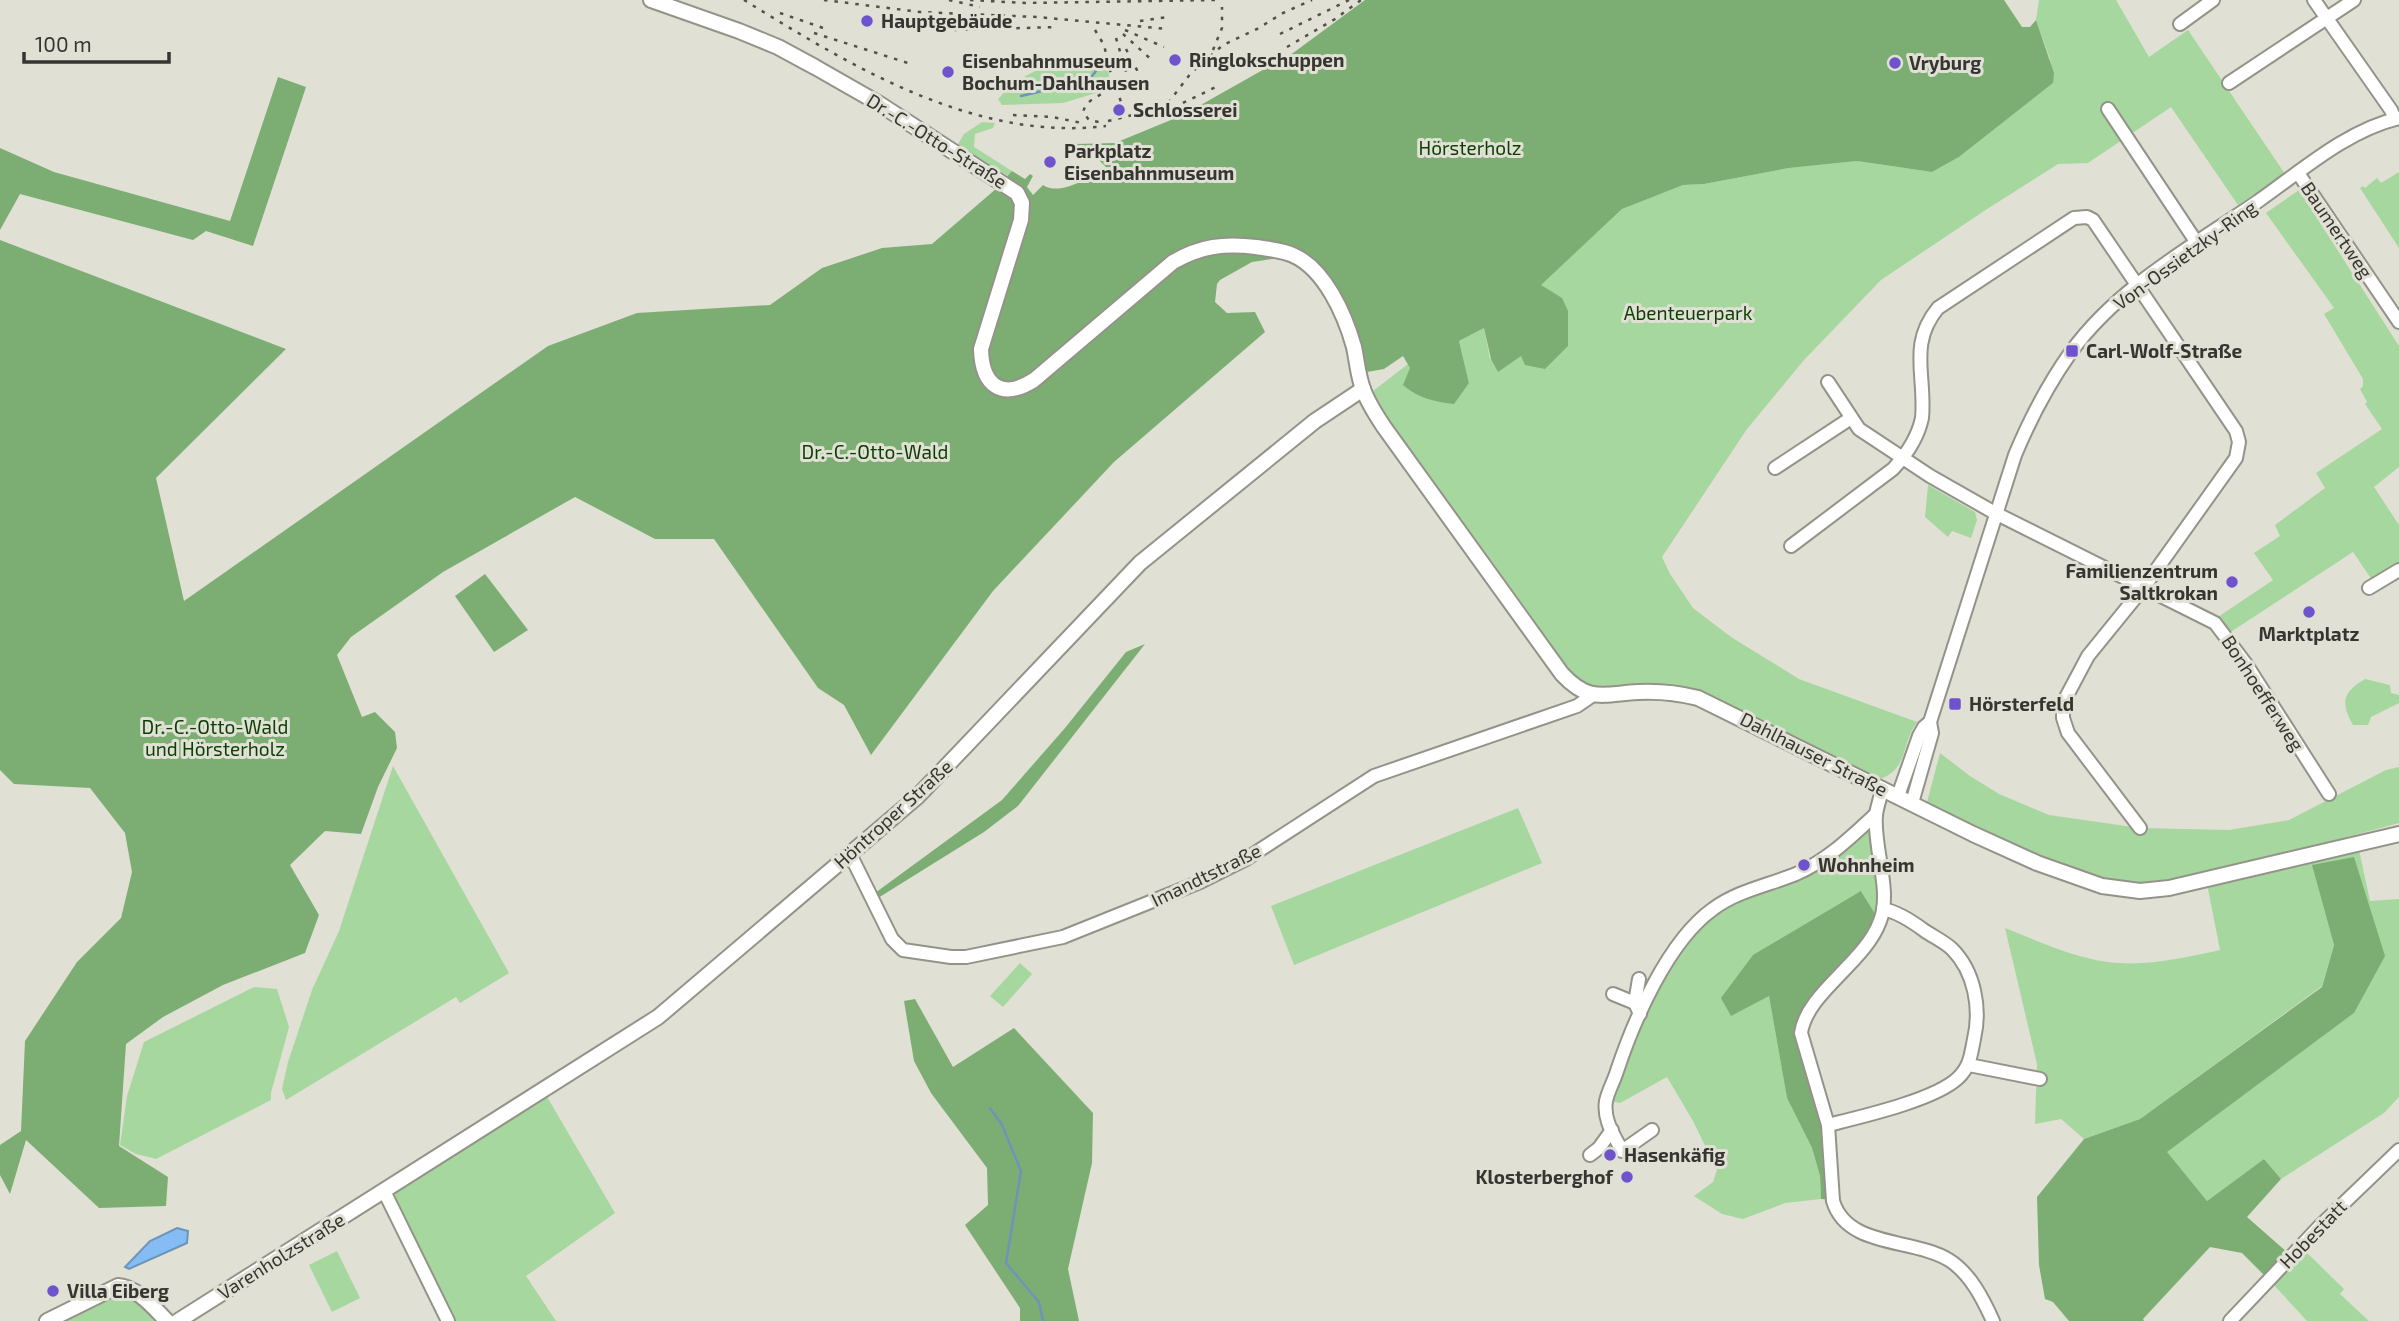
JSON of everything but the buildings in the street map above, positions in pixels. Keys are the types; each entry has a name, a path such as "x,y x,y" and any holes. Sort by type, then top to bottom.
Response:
{"street":[{"name":"Dr.-C.-Otto-Straße","path":"651,0 739,31 790,54 878,103 1017,193 1022,202 1021,220 981,349 987,377 994,386 1013,390 1034,380 1173,262 1205,247 1232,244 1294,255 1308,265 1327,288 1349,332 1363,389"},
{"path":"2180,24 2213,0"},
{"path":"2314,0 2397,119"},
{"path":"2230,83 2354,0"},
{"path":"2108,109 2197,243"},
{"name":"Von-Ossietzky-Ring","path":"1912,803 1932,733 1930,722 2015,455 2031,419 2071,351 2100,319 2138,285 2197,243 2353,137 2397,119"},
{"name":"Baumertweg","path":"2298,173 2399,322"},
{"path":"1791,546 1903,458 1920,429 1923,418 1921,336 1930,317 1952,297 2063,225 2080,217 2087,217 2099,226 2236,431 2239,442 2236,458 2144,587 2088,656 2063,703 2063,718 2068,733 2140,828"},
{"name":"Bonhoefferweg","path":"1828,382 1860,429 1903,458 1995,513 2207,618 2221,628 2329,794"},
{"path":"1363,389 1400,452 1562,674 1572,685 1593,695"},
{"name":"Höntroper Straße","path":"384,1191 658,1017 917,797 1140,563 1315,421 1363,389"},
{"path":"1775,468 1851,418"},
{"path":"2369,588 2399,570"},
{"name":"Dahlhauser Straße","path":"1593,695 1653,692 1698,698 2037,863 2092,883 2129,890 2150,890 2194,883 2399,834"},
{"name":"Imandtstraße","path":"849,854 892,939 903,950 966,957 1037,944 1076,932 1235,865 1374,776 1577,706 1593,695"},
{"name":"Von-Ossietzky-Ring","path":"1898,796 1919,736 1930,722"},
{"path":"1882,788 1876,814 1883,909 1881,920 1870,941 1808,1011 1801,1033 1828,1125 1833,1201 1836,1213 1847,1225 1875,1238 1912,1246 1951,1261 1974,1286 1993,1321"},
{"path":"1652,1130 1622,1151 1607,1121 1606,1102 1638,1009 1655,982 1691,933 1713,909 1733,897 1797,873 1833,853 1876,814"},
{"path":"1828,1125 1912,1100 1956,1080 1969,1065 1977,1029 1977,1009 1965,968 1951,949 1916,924 1883,909"},
{"path":"1638,1009 1639,979"},
{"path":"1613,994 1638,1009"},
{"path":"1969,1065 2040,1079"},
{"path":"1590,1155 1599,1148 1612,1130"},
{"name":"Hobestatt","path":"2230,1321 2319,1227 2399,1150"},
{"path":"384,1191 448,1321"},
{"name":"Varenholzstraße","path":"178,1321 384,1191"},
{"path":"47,1321 118,1286 129,1288 151,1304 167,1321"}],"green space":[{"name":"Dr.-C.-Otto-Wald","path":"1365,0 2004,0 2022,27 2030,27 2036,20 2054,73 2053,83 1959,157 1932,172 1857,161 1789,168 1704,184 1683,185 1622,209 1541,285 1562,298 1568,311 1568,346 1545,369 1525,365 1521,356 1498,372 1491,359 1484,328 1459,341 1469,383 1454,404 1427,399 1403,385 1410,368 1403,356 1384,369 1367,372 1350,311 1306,254 1252,262 1220,280 1215,302 1227,313 1255,312 1265,332 1114,462 993,591 871,755 844,705 818,688 714,539 655,539 575,497 443,572 351,637 337,655 362,717 375,712 395,732 397,748 378,787 361,834 325,831 290,865 319,915 305,953 223,985 163,1017 126,1044 119,1146 168,1177 166,1206 99,1208 26,1140 10,1194 0,1175 0,1145 21,1131 25,1041 77,962 121,918 132,872 125,833 90,788 14,784 0,770 0,240 286,349 156,478 184,601 548,346 637,313 770,305 822,268 882,248 932,244 997,188 1012,171 1025,179 1030,174 1033,176 1027,187 1033,195 1043,185 1058,189 1075,184 1107,168 1094,155 1075,144 1115,143 1183,115 1293,53"},
{"name":"Abenteuerpark","path":"2039,0 2116,0 2149,57 2188,30 2285,174 2238,205 2171,107 2088,163 2058,164 1881,280 1804,360 1747,429 1662,557 1693,608 1731,637 1799,679 1917,722 1896,769 1880,779 1697,690 1653,685 1592,688 1580,683 1569,674 1380,409 1373,391 1408,364 1410,368 1469,383 1459,341 1484,328 1490,359 1568,346 1564,304 1540,285 1622,209 1643,200 1683,185 1704,184 1789,168 1857,161 1932,172 1959,157 2053,83 2050,59 2036,20"},
{"path":"1089,56 1101,56 1109,74 1110,84 1106,90 1063,103 1002,105 998,99 1014,82 1054,61 1088,60"},
{"path":"278,77 306,87 253,246 206,231 193,240 20,194 0,230 0,148 54,172 230,221"},
{"path":"982,122 995,123 993,128 975,134 974,147 1012,171 1008,176 957,146 964,134"},
{"path":"2399,172 2399,248 2360,188 2365,188 2377,178 2381,183"},
{"path":"2299,190 2399,346 2399,467 2374,487 2399,525 2399,568 2374,583 2353,552 2226,635 2215,619 2273,580 2254,553 2280,536 2275,525 2325,488 2316,473 2382,429 2365,404 2367,402 2360,389 2363,379 2324,314 2334,308 2266,213"},
{"path":"1928,485 1975,512 1977,520 1971,538 1952,531 1948,537 1925,517"},
{"path":"485,574 528,630 494,652 455,596"},
{"path":"1145,644 1018,806 984,832 878,898 875,893 1002,800 1126,652"},
{"path":"2365,679 2390,685 2391,693 2399,695 2399,703 2371,717 2368,725 2353,725 2346,710 2346,698 2352,688"},
{"path":"1940,753 1999,794 2049,815 2140,828 2229,830 2289,820 2386,770 2399,767 2399,823 2247,864 2151,885 2102,880 2036,857 1926,806"},
{"path":"393,766 509,973 460,1003 456,997 286,1100 282,1089 288,1062 312,990 339,931"},
{"path":"1518,808 1542,863 1294,965 1271,906"},
{"path":"1875,816 1879,920 1862,892 1836,907 1769,995 1787,1098 1812,1148 1820,1176 1821,1199 1785,1203 1743,1219 1722,1214 1694,1196 1713,1182 1717,1170 1667,1077 1620,1103 1608,1101 1627,1046 1682,942 1714,910 1796,875"},
{"path":"2359,850 2370,901 2399,899 2399,1097 2384,1113 2281,1179 2264,1159 2207,1201 2166,1152 2354,1013 2312,865 2334,945 2322,986 2140,1119 2084,1139 2061,1119 2035,1124 2037,1064 2005,928 2068,952 2108,962 2150,963 2220,950 2207,884"},
{"path":"2354,857 2385,956 2354,1013 2167,1152 2207,1201 2264,1159 2281,1179 2247,1217 2288,1253 2265,1276 2242,1253 2210,1247 2144,1321 2069,1321 2053,1302 2045,1299 2039,1265 2037,1197 2084,1139 2140,1119 2322,987 2334,945 2312,865"},
{"path":"1861,891 1879,920 1802,1021 1827,1126 1832,1200 1821,1199 1820,1176 1812,1148 1787,1098 1769,996 1731,1016 1721,998 1753,955"},
{"path":"1020,963 1032,974 1003,1007 990,996"},
{"path":"254,987 277,989 289,1027 271,1100 156,1159 136,1154 120,1145 127,1096 144,1042"},
{"path":"915,999 953,1067 1014,1028 1093,1113 1092,1163 1068,1269 1079,1321 1020,1321 1020,1308 965,1225 988,1205 987,1168 931,1093 914,1061 904,1001"},
{"path":"546,1095 615,1213 526,1276 556,1321 451,1321 395,1197 396,1191"},
{"path":"2303,1249 2344,1289 2340,1294 2369,1321 2307,1321 2272,1283"},
{"path":"337,1251 360,1298 332,1312 309,1265"},
{"path":"112,1292 136,1301 155,1321 57,1321"}],"water":[{"path":"177,1228 188,1231 187,1243 129,1269 125,1267 150,1241"}],"waterway":[{"path":"1021,96 1089,80 1096,71 1098,59"},
{"path":"990,1108 1002,1125 1021,1171 1006,1263 1039,1302 1043,1321"}],"railway":[{"path":"744,0 871,73 962,111 1009,122 1057,128 1106,126"},
{"path":"824,0 920,12 1037,17 1168,29"},
{"path":"949,0 980,7"},
{"path":"970,0 1025,3 1215,0"},
{"path":"1108,121 1168,103 1191,73 1223,45 1312,0"},
{"path":"1280,34 1349,0"},
{"path":"1287,47 1361,0"},
{"path":"1213,50 1222,28 1222,7"},
{"path":"780,13 826,29"},
{"path":"1140,21 1168,17"},
{"path":"922,27 957,30 1056,27"},
{"path":"1095,30 1104,45 1113,83 1085,106 1083,112 1089,120 1099,122"},
{"path":"1125,30 1164,47"},
{"path":"814,33 911,64"},
{"path":"1123,34 1154,62"},
{"path":"1116,38 1128,78"},
{"path":"1126,49 1139,74"},
{"path":"1113,78 1121,102"},
{"path":"1164,112 1218,86"},
{"path":"1013,115 1052,117 1082,123"}],"place":[{"name":"Hauptgebäude","path":"867,21"},
{"name":"Ringlokschuppen","path":"1175,60"},
{"name":"Vryburg","path":"1895,63"},
{"name":"Eisenbahnmuseum Bochum-Dahlhausen","path":"948,72"},
{"name":"Schlosserei","path":"1119,110"},
{"name":"Parkplatz Eisenbahnmuseum","path":"1050,162"},
{"name":"Carl-Wolf-Straße","path":"2072,351"},
{"name":"Familienzentrum Saltkrokan","path":"2232,582"},
{"name":"Marktplatz","path":"2309,612"},
{"name":"Hörsterfeld","path":"1955,704"},
{"name":"Wohnheim","path":"1804,865"},
{"name":"Hasenkäfig","path":"1610,1155"},
{"name":"Klosterberghof","path":"1627,1177"},
{"name":"Villa Eiberg","path":"53,1291"}],"park label":[{"name":"Hörsterholz","path":"1470,148"},
{"name":"Dr.-C.-Otto-Wald und Hörsterholz","path":"215,738"}]}
